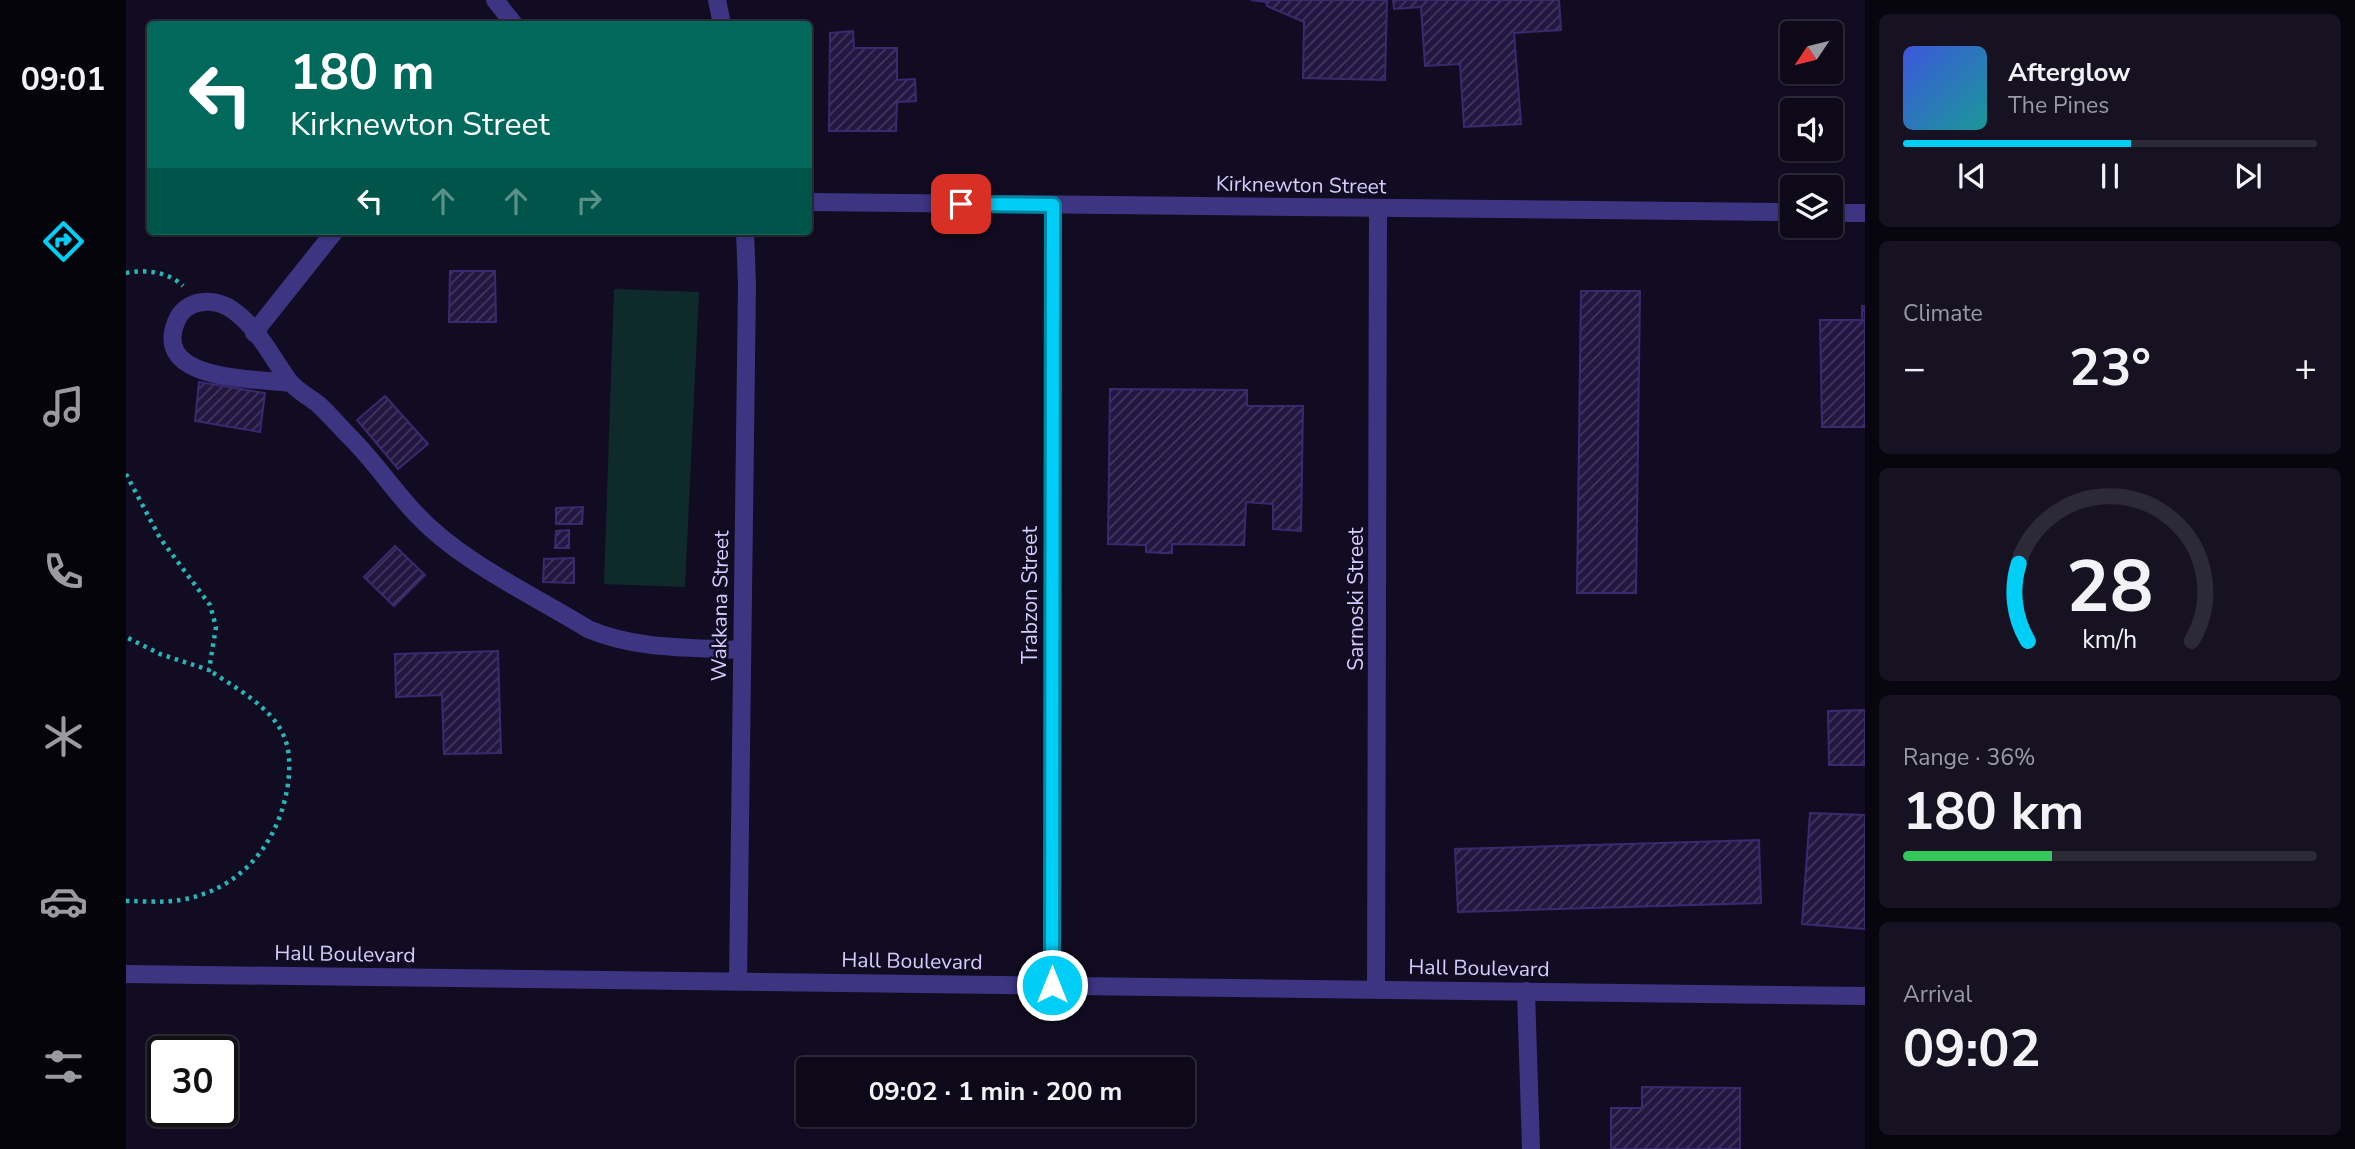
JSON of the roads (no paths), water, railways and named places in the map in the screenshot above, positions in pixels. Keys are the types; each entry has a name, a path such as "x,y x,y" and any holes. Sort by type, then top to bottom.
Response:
{"street":[{"path":"495,0 512,21"},
{"path":"717,0 721,21"},
{"name":"Kirknewton Street","path":"812,202 1780,212"},
{"name":"Trabzon Street","path":"1052,985 1053,205"},
{"name":"Sarnoski Street","path":"1376,989 1378,209"},
{"path":"1843,213 1865,213"},
{"path":"254,333 332,235"},
{"name":"Wakkana Street","path":"738,981 747,284 745,235"},
{"path":"290,383 192,369 178,356 173,335 176,321 185,308 200,302 216,302 234,311 272,353 290,383 318,405 354,442 439,537 588,629 610,639 641,645 742,650"},
{"name":"Hall Boulevard","path":"126,974 1865,996"},
{"path":"1526,991 1531,1149"}]}
